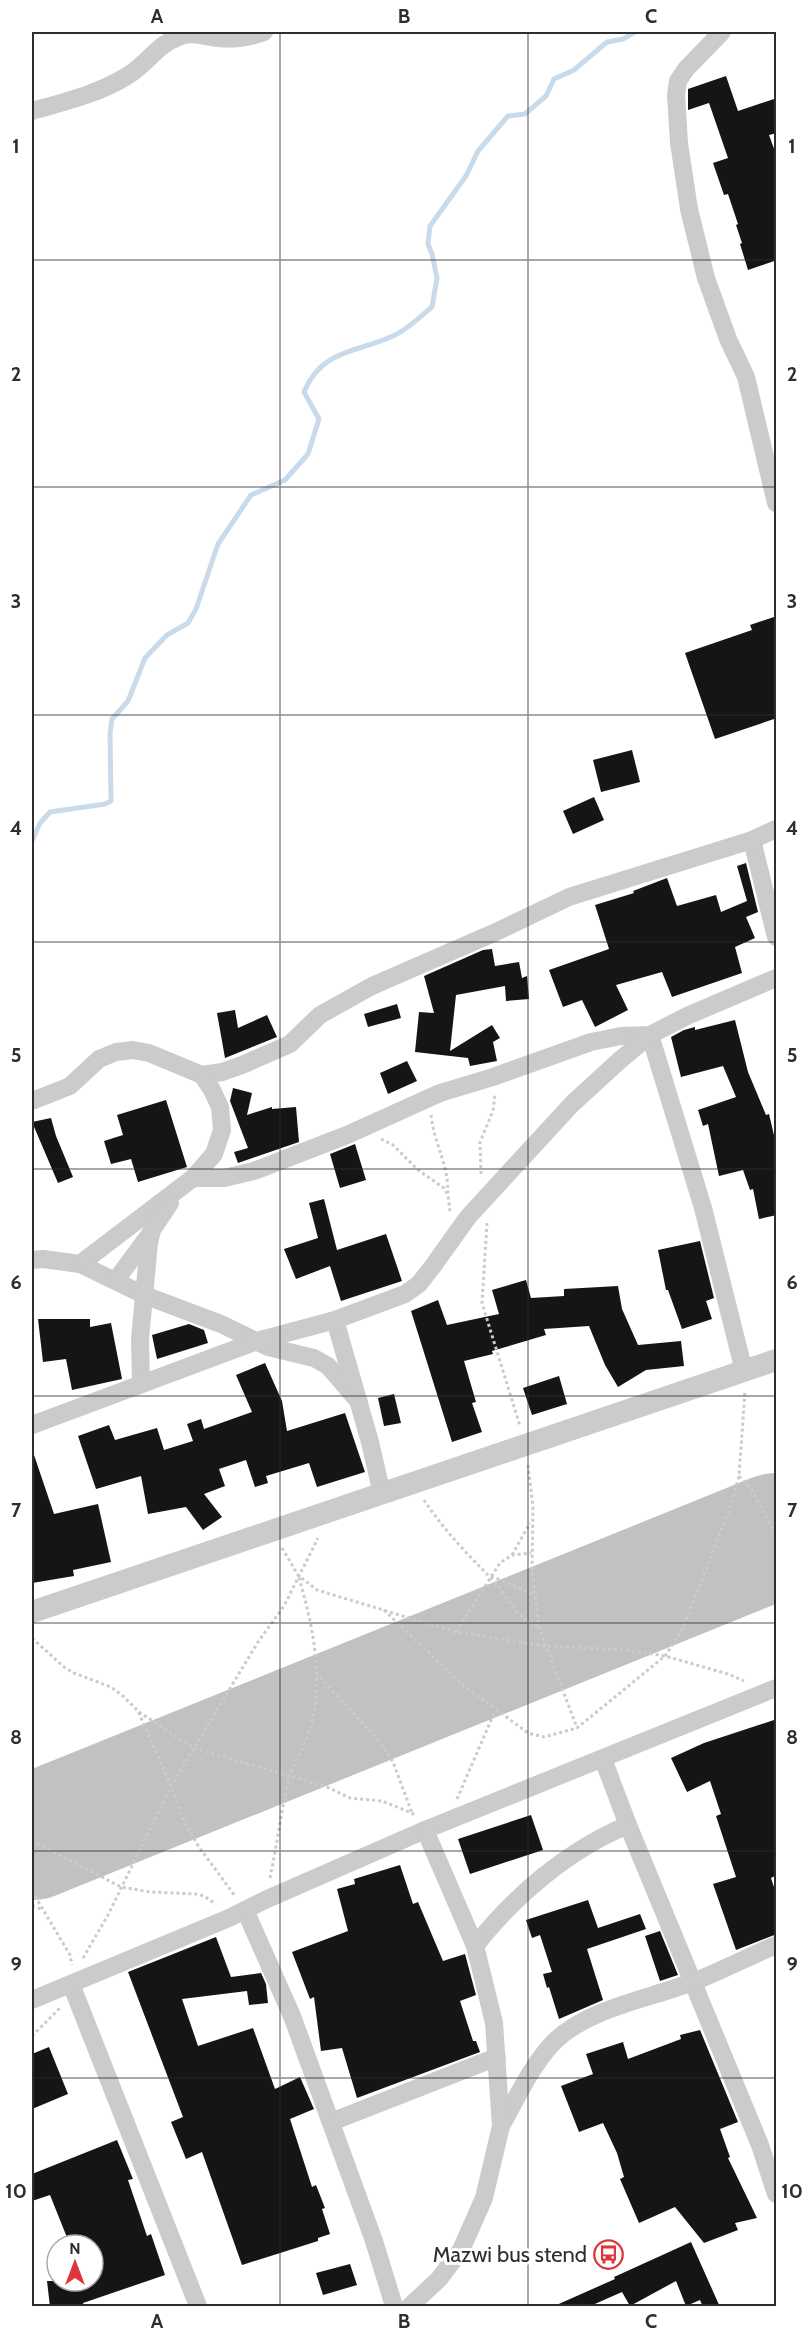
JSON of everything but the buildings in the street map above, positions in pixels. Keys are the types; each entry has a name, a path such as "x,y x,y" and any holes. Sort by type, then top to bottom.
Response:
{"street":[{"path":"32,111 112,84 141,67 159,47 178,37 195,33 235,39 264,32"},
{"path":"722,32 686,69 678,81 676,94 679,143 689,209 706,278 728,339 770,438 777,504"},
{"path":"32,1101 70,1086 99,1059 116,1052 133,1050 149,1053 202,1075 222,1072 290,1044 320,1015 372,986 496,933 569,897 752,840 777,829"},
{"path":"752,840 777,937"},
{"path":"32,1425 257,1341 335,1320 405,1294 418,1284 454,1234 572,1104 650,1035 687,1016 777,978"},
{"path":"80,1264 187,1182 224,1178 254,1171 328,1143 440,1093 493,1077 591,1042 621,1036 650,1035"},
{"path":"650,1035 703,1208 744,1371"},
{"path":"116,1280 187,1182 214,1154 222,1130 220,1107 202,1075"},
{"path":"141,1383 140,1339 152,1230"},
{"path":"32,1260 43,1259 80,1264 144,1295 179,1307 277,1350 314,1358 328,1366 359,1402"},
{"path":"335,1320 382,1494"},
{"path":"32,1612 777,1360"},
{"path":"32,2000 72,1987 425,1830 777,1689"},
{"path":"603,1759 760,2145 777,2194"},
{"path":"474,1946 516,1899 582,1848 601,1836 628,1825"},
{"path":"425,1830 474,1946 494,2024 501,2126"},
{"path":"237,1914 292,2016 374,2241 394,2307"},
{"path":"410,2307 439,2279 461,2250 484,2198 501,2126 536,2063 553,2043 571,2028 605,2012 693,1982 777,1945"},
{"path":"72,1987 198,2307"},
{"path":"331,2121 497,2057"}],"path":[{"path":"493,1077 495,1102 482,1134 479,1154 486,1199 487,1231 482,1303 526,1446 533,1507 531,1553 540,1627 545,1646 577,1728"},
{"path":"424,1100 431,1114 433,1132 446,1168 454,1234"},
{"path":"377,1121 376,1128 379,1138 393,1145 418,1170 438,1183 448,1195"},
{"path":"384,1610 463,1685 528,1733 543,1737 577,1728 665,1656 682,1630 732,1503 739,1476 744,1371"},
{"path":"739,1476 752,1490 777,1535"},
{"path":"413,1484 468,1557 490,1576 518,1615 540,1627"},
{"path":"32,2036 57,2012 72,1987 89,1945 121,1887 171,1786 258,1642 284,1606 333,1511"},
{"path":"456,1632 490,1576 500,1563 512,1555 532,1521"},
{"path":"265,1900 290,1776 309,1731 316,1698 312,1631 298,1575 288,1555 271,1532"},
{"path":"512,1555 531,1553"},
{"path":"298,1575 317,1590 456,1632 545,1646 626,1650 665,1656 741,1678 759,1695"},
{"path":"490,1576 535,1594"},
{"path":"32,1638 64,1667 111,1687 138,1711 194,1748 327,1787 343,1796 382,1801 412,1813"},
{"path":"316,1673 381,1743 393,1762 412,1813 425,1830"},
{"path":"450,1820 470,1765 495,1710"},
{"path":"138,1711 184,1822 237,1914"},
{"path":"32,1841 121,1887 150,1892 204,1896 237,1914"},
{"path":"32,1891 70,1955 72,1987"},
{"path":"32,1906 42,1909"}],"waterway":[{"path":"32,841 40,823 50,812 105,804 111,801 110,733 112,719 128,701 145,658 167,635 188,623 196,609 218,544 251,495 285,480 308,454 319,419 304,392 312,378 331,359 395,335 410,326 432,307 437,278 428,244 430,226 466,176 478,151 508,116 525,114 546,96 554,79 574,70 607,42 623,39 635,32"}],"runway":[{"path":"32,1837 776,1536"}],"place":[{"name":"Mazwi bus stend","path":"608,2254"}]}
